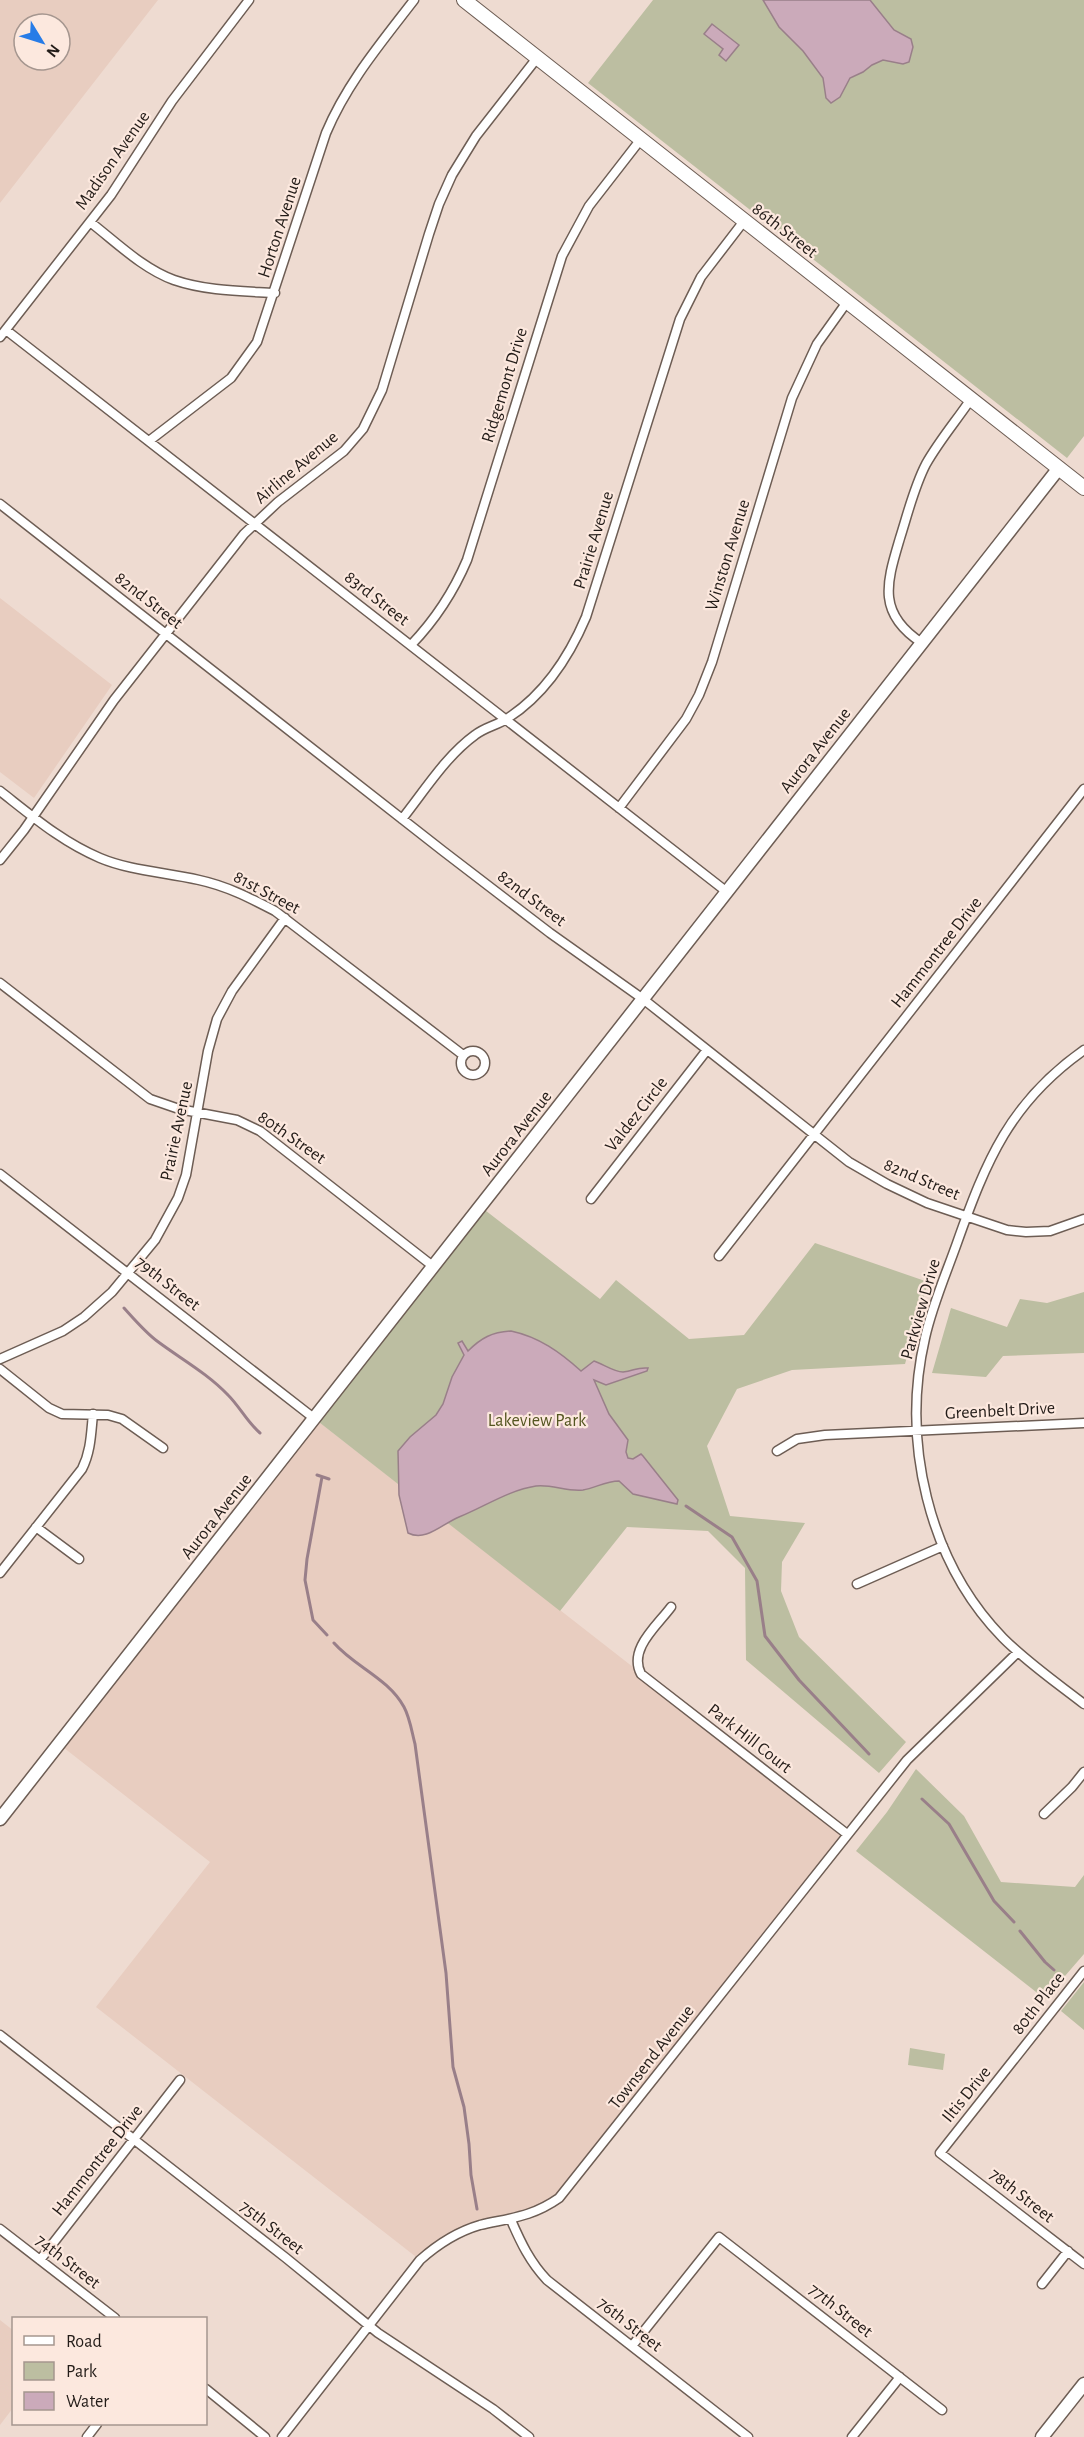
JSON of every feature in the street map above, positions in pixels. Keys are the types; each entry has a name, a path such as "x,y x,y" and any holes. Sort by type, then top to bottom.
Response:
{"main road":[{"name":"86th Street","path":"464,0 1084,488"}],"street":[{"name":"Madison Avenue","path":"3,333 111,195 172,101 249,0"},
{"name":"Horton Avenue","path":"149,441 241,367 263,329 335,111 360,71 414,0"},
{"name":"Airline Avenue","path":"0,860 33,817 86,738 254,523 344,451 363,429 382,390 435,214 452,175 476,136 537,58"},
{"name":"Ridgemont Drive","path":"411,645 427,629 446,603 467,560 562,256 589,206 641,140"},
{"name":"Prairie Avenue","path":"402,819 456,752 476,734 506,720 542,690 556,673 578,637 680,319 701,277 744,221"},
{"path":"90,222 137,259 174,280 202,287 275,293"},
{"name":"Winston Avenue","path":"619,808 671,741 699,695 712,662 792,398 817,344 847,302"},
{"name":"83rd Street","path":"3,333 149,441 727,892"},
{"path":"922,643 903,627 895,615 890,602 888,581 890,567 926,464 971,399"},
{"name":"Aurora Avenue","path":"0,1819 1059,468"},
{"name":"82nd Street","path":"0,504 550,933 644,999 849,1162 887,1185 927,1203 1007,1230 1050,1231 1084,1219"},
{"name":"Hammontree Drive","path":"719,1256 1084,789"},
{"name":"81st Street","path":"0,791 59,836 100,858 147,871 219,885 242,893 285,918 463,1055"},
{"name":"Prairie Avenue","path":"0,1359 45,1340 81,1320 112,1292 155,1240 178,1197 192,1151 208,1051 217,1019 232,990 285,918"},
{"name":"80th Street","path":"0,983 140,1094 159,1103 237,1120 260,1131 434,1267"},
{"name":"Valdez Circle","path":"591,1199 707,1050"},
{"name":"Parkview Drive","path":"1084,1050 1039,1087 1020,1110 988,1161 966,1215 925,1336 916,1407 927,1499 943,1546 964,1587 982,1613 1018,1652 1084,1704"},
{"name":"79th Street","path":"0,1173 315,1419"},
{"path":"0,1369 49,1408 62,1414 108,1415 122,1419 163,1448"},
{"path":"0,1573 87,1459 93,1414"},
{"name":"Greenbelt Drive","path":"777,1450 797,1439 825,1435 1084,1423"},
{"path":"36,1527 79,1559"},
{"path":"857,1584 943,1546"},
{"name":"Park Hill Court","path":"671,1607 636,1656 636,1665 641,1674 847,1834"},
{"name":"Townsend Avenue","path":"282,2437 420,2260 436,2246 460,2232 481,2225 511,2220 547,2206 559,2198 915,1750 1018,1652"},
{"path":"1044,1814 1084,1772"},
{"name":"80th Place","path":"1017,2056 1084,1971"},
{"name":"75th Street","path":"0,2035 368,2325 493,2409 529,2437"},
{"name":"Iltis Drive","path":"940,2153 1017,2056"},
{"name":"Hammontree Drive","path":"40,2260 180,2080"},
{"name":"78th Street","path":"940,2153 1084,2264"},
{"name":"76th Street","path":"511,2220 524,2251 547,2280 748,2437"},
{"name":"74th Street","path":"0,2229 112,2317"},
{"name":"77th Street","path":"632,2346 719,2237 942,2410"},
{"path":"1042,2284 1068,2251"},
{"path":"852,2437 900,2376"},
{"path":"1042,2437 1084,2384"},
{"path":"207,2390 266,2437"},
{"path":"87,2437 96,2425"}],"shaded area":[{"path":"0,0 158,0 0,203"},
{"path":"0,598 112,685 34,798 0,772"},
{"path":"315,1419 847,1834 547,2207 460,2232 420,2260 96,2007 210,1862 59,1744"},
{"path":"0,2320 12,2329 12,2409 0,2425"}],"green space":[{"path":"653,0 1084,0 1084,436 1067,458 588,83"},
{"name":"Lakeview Park","path":"481,1207 600,1299 616,1280 689,1339 744,1335 815,1243 928,1282 905,1364 792,1370 737,1389 707,1446 730,1516 805,1523 782,1562 781,1591 799,1637 906,1742 879,1773 746,1660 745,1568 708,1531 627,1527 560,1611 315,1419"},
{"path":"1084,1292 1084,1353 1003,1356 986,1377 932,1373 951,1308 1007,1327 1020,1299 1047,1303"},
{"path":"916,1769 964,1816 1001,1882 1075,1887 1084,1875 1084,1954 1045,1999 856,1851 887,1812"},
{"path":"1084,1982 1084,2030 1061,2011"},
{"path":"910,2048 945,2054 943,2070 908,2065"}],"water":[{"path":"763,0 870,0 894,30 911,39 913,47 909,62 903,64 883,60 872,65 850,78 840,97 831,103 826,98 823,78 803,51 779,27"},
{"path":"712,24 739,45 726,61 719,55 723,49 704,34"},
{"path":"511,1331 549,1346 581,1371 594,1361 620,1372 648,1368 647,1371 606,1385 594,1380 609,1414 628,1440 626,1452 628,1458 633,1459 641,1454 678,1500 677,1504 633,1494 619,1481 583,1490 536,1486 506,1495 428,1534 408,1533 399,1495 398,1451 410,1437 436,1415 443,1404 452,1377 464,1355 458,1343 462,1341 468,1351 487,1336"}],"waterway":[{"path":"124,1308 153,1337 220,1387 260,1433"},
{"path":"317,1475 329,1479"},
{"path":"322,1477 305,1580 313,1620 327,1635"},
{"path":"686,1506 732,1537 757,1581 765,1636 799,1680 869,1754"},
{"path":"334,1643 389,1688 404,1707 411,1726 446,1973 453,2067 464,2107 477,2209"},
{"path":"922,1799 949,1824 994,1901 1014,1922"},
{"path":"1020,1931 1054,1970"}]}
